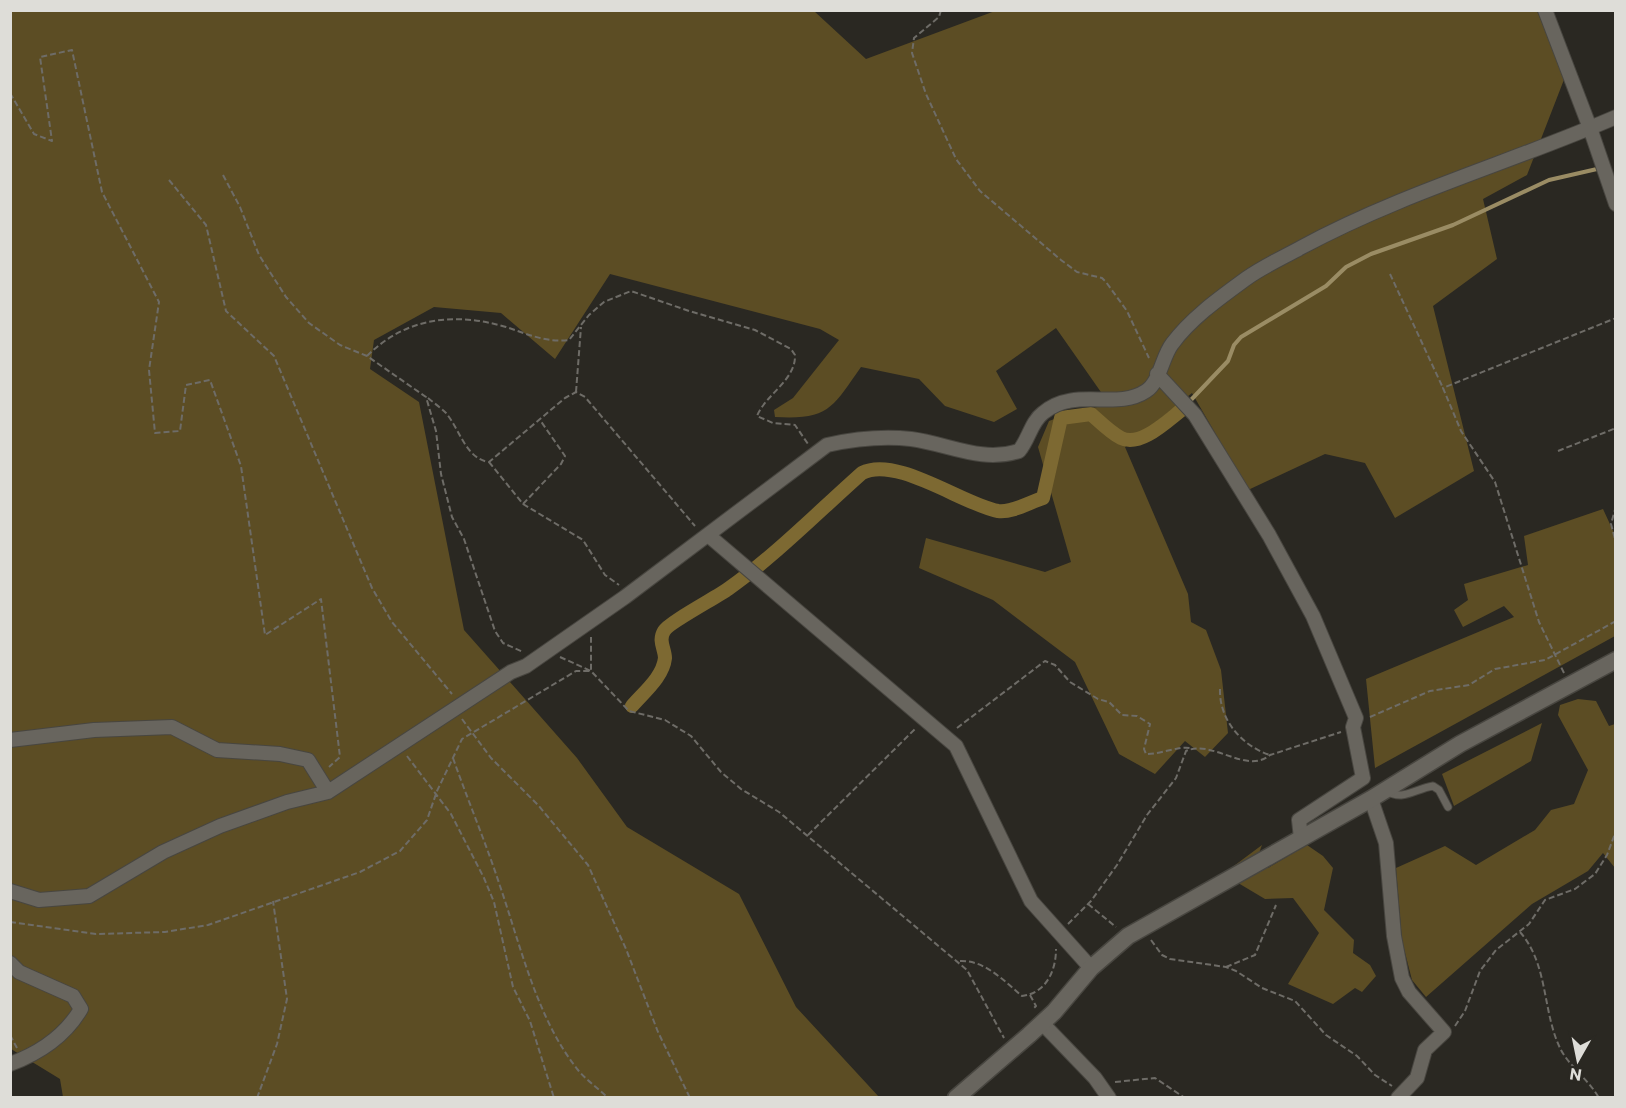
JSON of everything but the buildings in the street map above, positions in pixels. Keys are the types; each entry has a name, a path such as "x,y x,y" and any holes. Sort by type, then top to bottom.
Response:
{"street":[{"path":"1545,10 1616,204"},
{"path":"10,891 39,900 89,896 163,852 220,826 288,802 328,792 511,672 526,666 707,536 827,445 884,439 940,444 972,454 1004,455 1019,451 1033,424 1050,408 1067,402 1096,397 1121,400 1134,398 1149,389 1171,344 1201,314 1257,272 1351,221 1616,117"},
{"path":"1157,374 1196,415 1269,535 1313,616 1356,718 1353,727 1363,778 1299,820 1301,838"},
{"path":"707,536 956,746 1031,901 1091,968"},
{"path":"956,1098 1042,1023 1091,968 1135,933 1378,795 1460,744 1616,660"},
{"path":"10,741 94,729 172,727 217,750 280,754 308,760 328,792"},
{"path":"1378,795 1386,843 1394,936 1402,978 1409,992 1444,1032 1425,1050 1417,1078 1400,1095"},
{"path":"10,963 19,972 73,996 81,1009 71,1026 56,1040 10,1064"},
{"path":"1042,1023 1110,1098"}],"lane":[{"path":"1378,795 1407,796 1419,788 1433,786 1439,790 1448,807"}],"path":[{"path":"941,10 939,17 914,38 912,52 926,94 956,159 980,191 1061,260 1077,272 1102,278 1106,282 1127,311 1157,374"},
{"path":"10,93 34,134 52,141 40,57 72,50 102,192 159,302 149,370 155,433 180,431 186,385 210,380 241,466 265,635 321,599 340,757 318,777"},
{"path":"169,180 206,225 226,311 274,356 372,588 392,621 449,690 457,708 491,758 538,805 588,866 626,949 658,1032 690,1098"},
{"path":"1390,274 1461,431 1495,482 1539,622 1570,685"},
{"path":"367,356 380,343 405,329 457,317 482,321 557,341 569,340 588,315 604,302 631,291 765,335 791,350 795,361 785,381 762,404 757,416 772,423 795,425 814,454"},
{"path":"1443,388 1616,318"},
{"path":"576,392 581,327"},
{"path":"489,462 565,398 576,392"},
{"path":"576,392 585,397 707,536"},
{"path":"426,397 445,412 472,454 480,461 489,462 523,504 583,540 605,575 628,593"},
{"path":"523,504 561,464 565,453 540,420"},
{"path":"1558,451 1616,428"},
{"path":"1616,506 1611,524 1616,543"},
{"path":"10,922 96,934 165,932 208,926 360,872 400,851 427,820 436,794 462,739 576,671 591,671 591,637 600,622 603,611"},
{"path":"945,737 1045,661 1054,665 1079,687 1109,702 1122,715 1137,716 1150,724 1144,749 1146,754 1163,754 1182,746 1191,749 1207,748 1250,762 1263,761 1270,755 1353,727 1389,707 1430,691 1469,685 1495,669 1556,656 1616,621"},
{"path":"1220,689 1223,708 1236,734 1246,745 1270,755"},
{"path":"808,836 925,720"},
{"path":"398,745 436,794 471,851 494,902 513,987 530,1021 554,1098"},
{"path":"1055,930 1070,923 1088,904 1123,856 1152,808 1176,778 1186,751 1191,749"},
{"path":"452,757 497,878 521,956 549,1020 577,1069 608,1098"},
{"path":"1444,1032 1459,1023 1473,987 1496,950 1529,924 1545,900 1575,889 1595,874 1607,855 1616,831"},
{"path":"256,1098 277,1044 287,999 273,902"},
{"path":"1088,904 1135,933 1170,959 1226,967 1262,988 1295,1001 1326,1035 1357,1056 1400,1095"},
{"path":"1226,967 1255,955 1276,905"},
{"path":"1520,932 1528,942 1539,967 1549,1020 1562,1052 1590,1083 1599,1098"},
{"path":"960,961 972,961 979,964 1022,996 1030,995 1043,987 1055,968 1056,946"},
{"path":"1097,1082 1155,1078 1166,1083 1185,1098"}],"shaded area":[{"path":"11,11 814,11 866,59 995,11 1537,11 1565,77 1527,175 1483,199 1497,259 1433,306 1474,471 1395,518 1365,463 1325,454 1248,490 1192,393 1125,447 1188,594 1191,622 1206,630 1221,670 1228,733 1205,757 1185,741 1155,774 1119,754 1075,662 993,600 919,568 926,538 1045,572 1071,562 1038,447 1049,421 1079,410 1110,405 1056,328 996,371 1017,409 994,422 945,406 919,379 861,367 843,393 827,409 807,416 775,417 774,410 793,398 839,340 820,329 610,274 555,359 501,313 434,307 374,340 370,369 419,402 464,630 577,758 627,827 739,894 796,1007 879,1097 63,1097 60,1079 11,1049"},
{"path":"1603,509 1615,535 1615,636 1375,768 1366,679 1514,617 1504,606 1463,627 1454,610 1468,600 1464,584 1528,565 1524,536"},
{"path":"1578,699 1596,701 1609,726 1615,724 1615,868 1603,853 1588,871 1532,904 1426,997 1412,980 1402,941 1396,868 1445,846 1476,865 1535,830 1551,810 1574,804 1588,770 1558,715 1560,705"},
{"path":"1542,723 1531,761 1454,806 1442,774"},
{"path":"1262,845 1256,861 1268,868 1307,845 1323,856 1333,868 1324,910 1354,940 1353,953 1370,965 1376,976 1362,992 1355,988 1333,1004 1288,984 1319,933 1293,898 1265,899 1223,874"}],"waterway":[{"path":"1190,401 1228,361 1234,345 1241,337 1326,286 1346,267 1371,254 1453,225 1549,180 1597,169"},
{"path":"632,706 661,672 665,658 662,638 667,627 746,576 862,473 876,469 893,470 930,483 984,507 998,511 1009,510 1043,498 1061,418 1091,414 1113,433 1129,440 1146,436 1184,408"}]}
